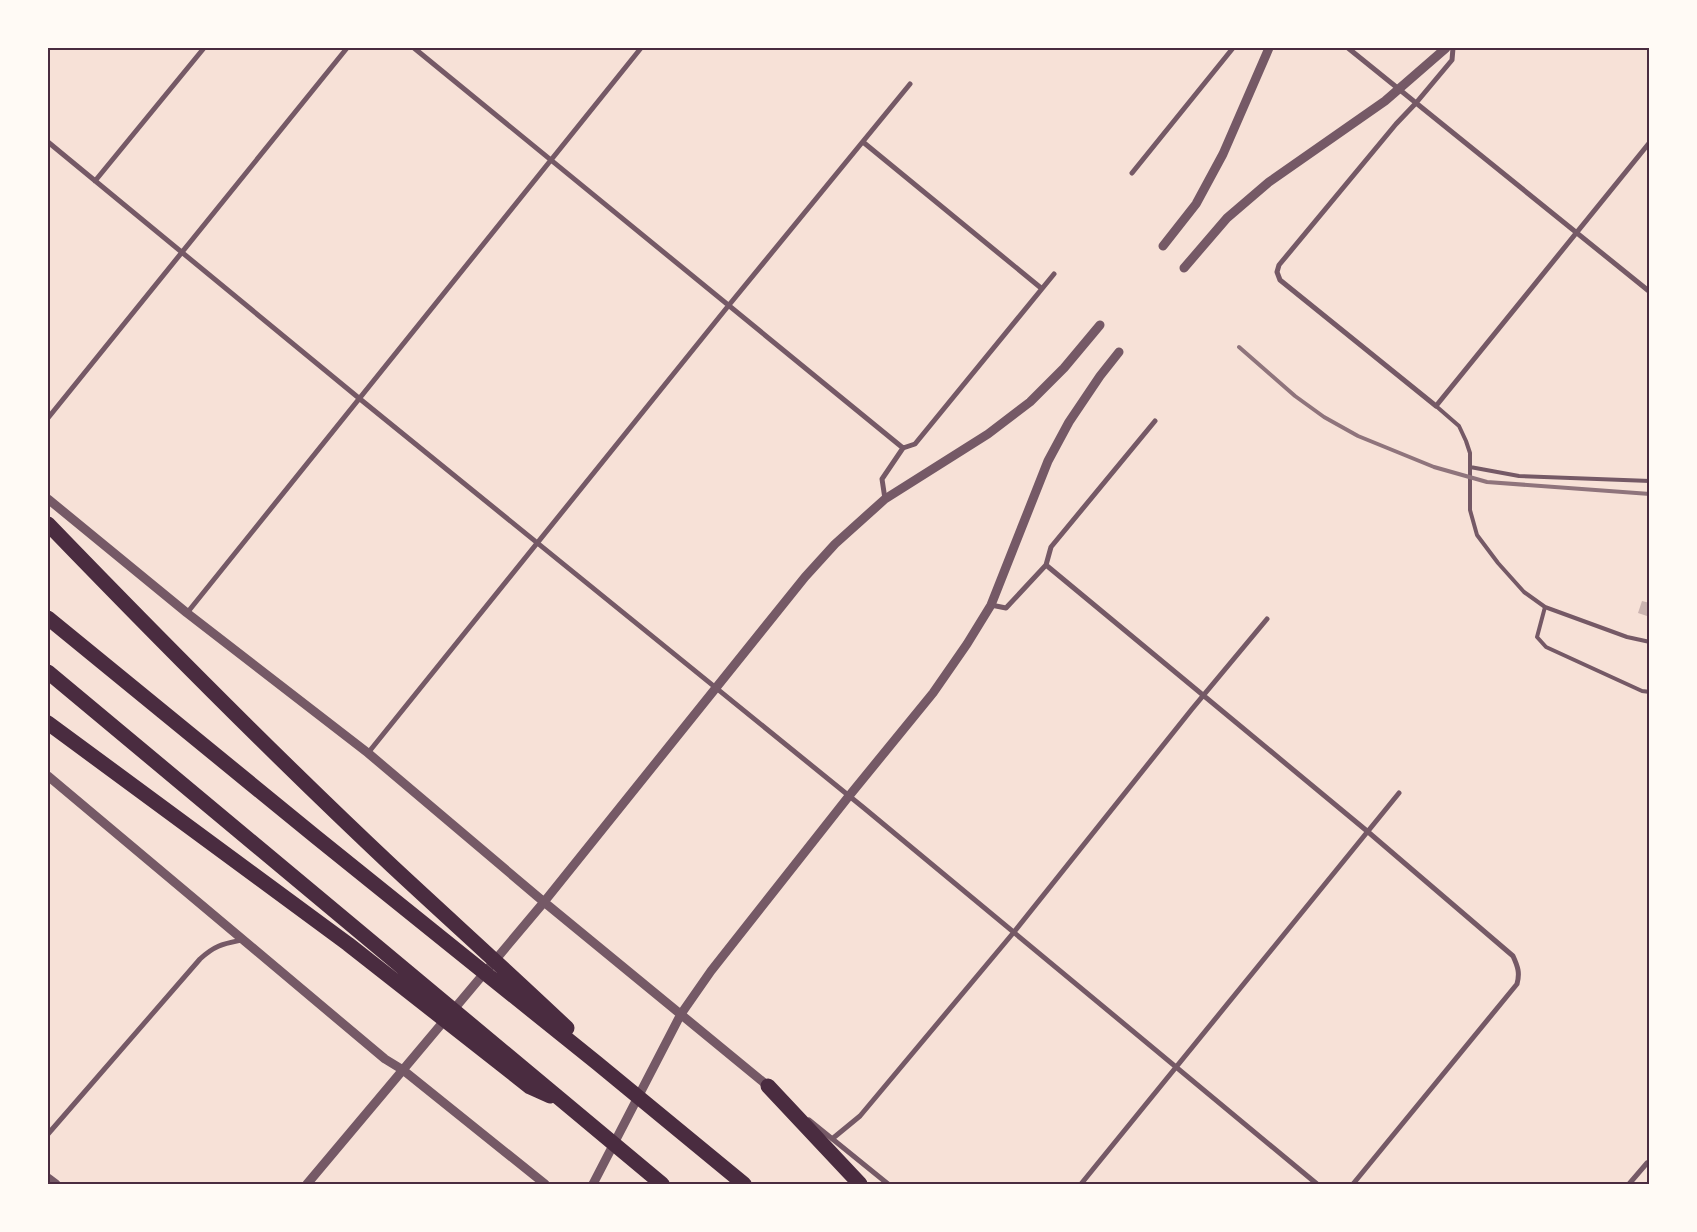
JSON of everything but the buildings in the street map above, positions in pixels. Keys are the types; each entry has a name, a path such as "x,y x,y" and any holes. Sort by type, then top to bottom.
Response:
{"highway":[{"path":"48,524 293,771 458,926 527,998"},
{"path":"48,618 444,941 527,998 576,1036 597,1063 744,1184"},
{"path":"48,672 316,898 408,982 489,1047 571,1107 660,1182"},
{"path":"48,723 348,944 408,982"},
{"path":"768,1086 860,1184"}],"street":[{"path":"95,181 204,48"},
{"path":"48,418 347,48"},
{"path":"414,48 903,448"},
{"path":"187,613 641,48"},
{"path":"1132,173 1233,48"},
{"path":"1163,246 1196,204 1223,154 1269,48"},
{"path":"1348,48 1650,292"},
{"path":"1184,268 1227,218 1269,182 1399,89 1446,48"},
{"path":"1454,48 1452,60 1285,257 1279,265 1277,272 1280,280 1436,406 1650,142"},
{"path":"368,754 729,305 910,84"},
{"path":"48,142 360,399 849,796 1317,1184"},
{"path":"863,142 1041,288"},
{"path":"886,499 882,478 903,448 915,444 1054,274"},
{"path":"306,1184 544,902 811,570 835,544 886,499 988,434 1030,402 1064,368 1100,324"},
{"path":"594,1184 681,1014 711,971 933,693 967,644 991,605 1048,461 1069,422 1100,376 1119,352"},
{"path":"991,605 1006,608 1046,566 1051,547 1155,421"},
{"path":"48,500 187,613 368,754 544,902 888,1184"},
{"path":"1046,566 1367,831 1512,956 1518,966 1517,984 1354,1184"},
{"path":"832,1139 860,1116 1014,932 1203,695 1267,619"},
{"path":"48,777 386,1059 403,1070 546,1184"},
{"path":"1082,1184 1399,793"},
{"path":"48,1134 210,949 244,939"},
{"path":"1630,1184 1647,1163"},
{"path":"48,1178 56,1184"}],"lane":[{"path":"1436,406 1458,426 1466,440 1470,453 1470,510 1477,536 1498,564 1524,592 1545,607 1627,637 1650,642"},
{"path":"1470,467 1519,476 1650,481"},
{"path":"1545,607 1537,637 1546,647 1650,692"}],"railway":[{"path":"1239,347 1295,396 1324,417 1358,436 1434,467 1487,482 1650,494"}]}
